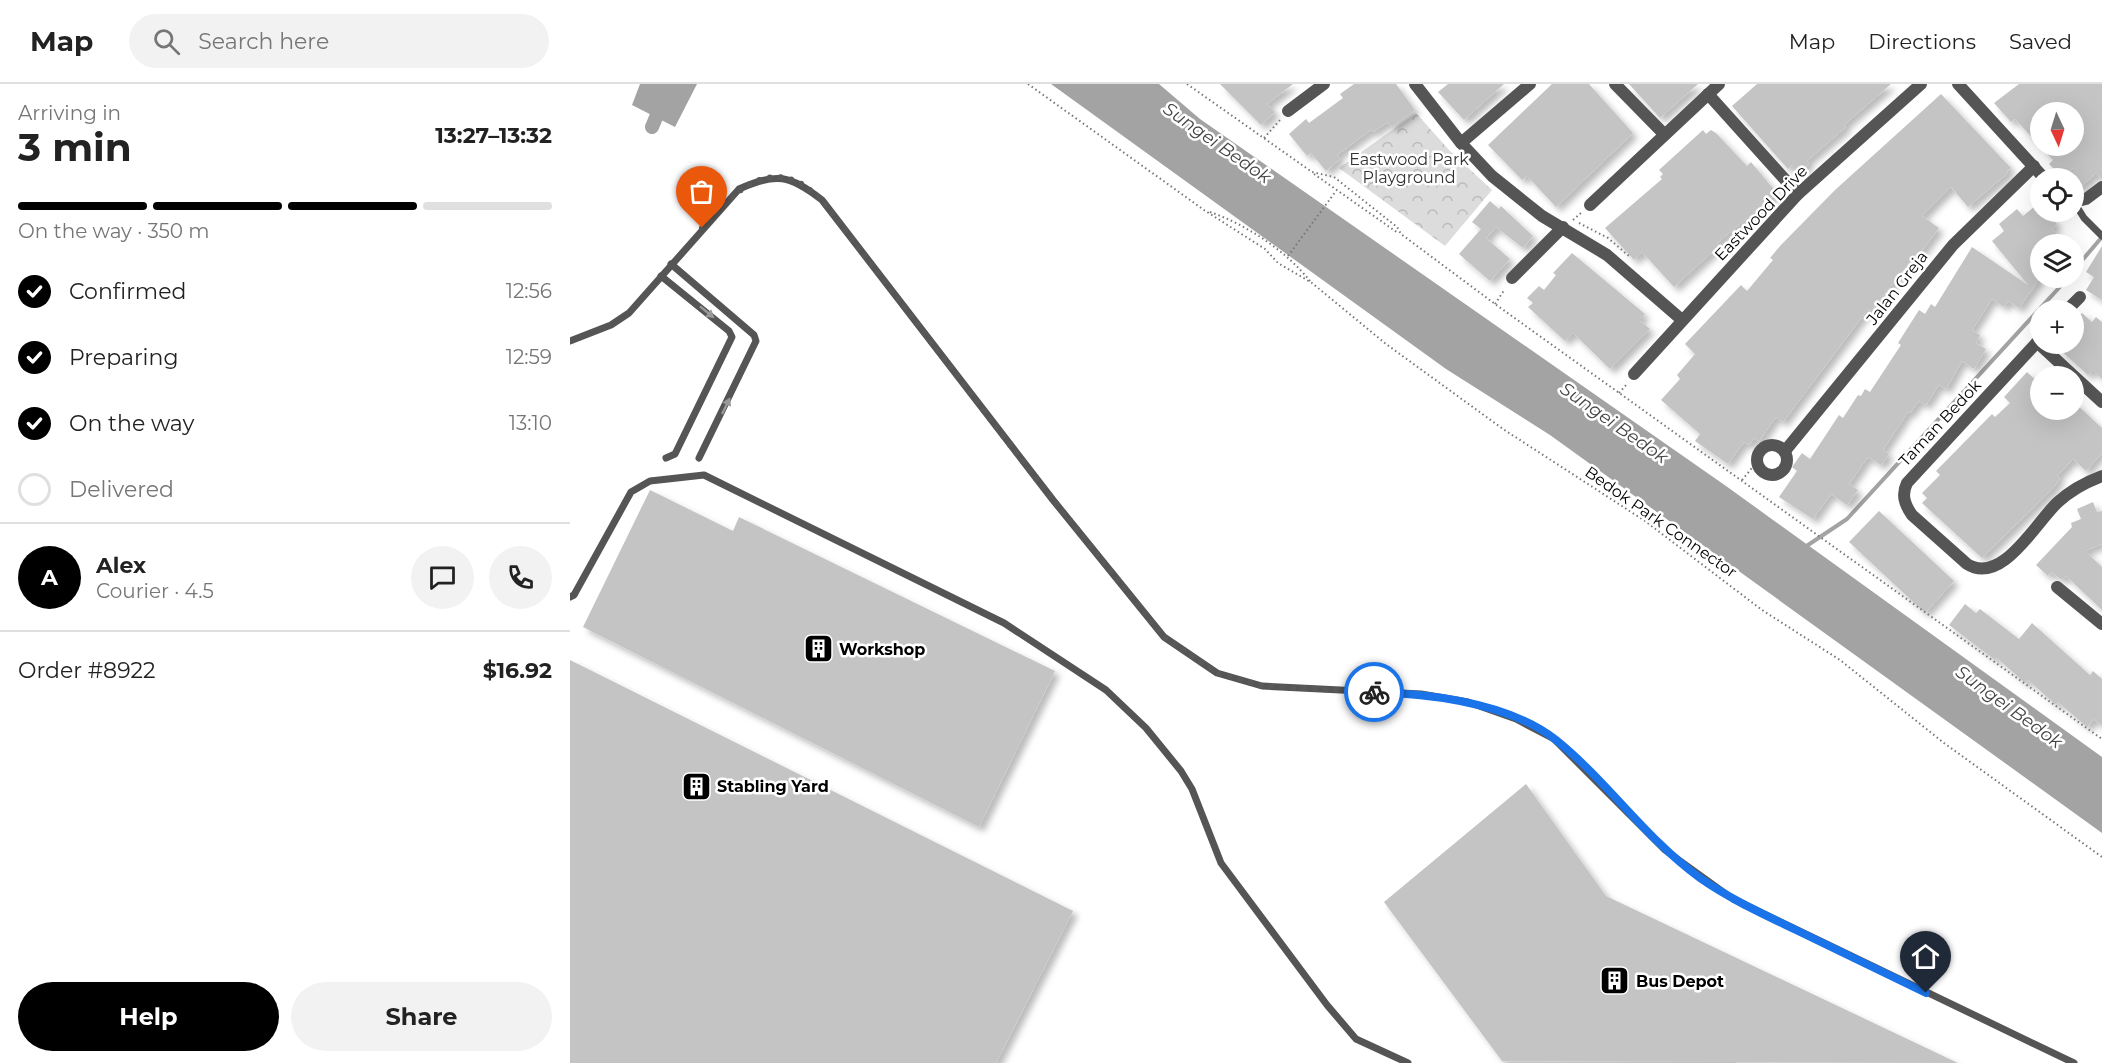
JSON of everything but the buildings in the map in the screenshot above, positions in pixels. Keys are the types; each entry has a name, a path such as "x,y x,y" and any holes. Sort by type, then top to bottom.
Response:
{"street":[{"path":"1288,111 1324,84"},
{"path":"1415,84 1480,165 1516,197 1607,255 1682,320"},
{"path":"1461,143 1530,84"},
{"path":"1615,84 1664,134"},
{"path":"1590,205 1719,84"},
{"name":"Eastwood Drive","path":"1634,374 1798,194 1921,84"},
{"path":"1958,84 2034,166"},
{"path":"1708,94 1798,194"},
{"name":"Jalan Greja","path":"1757,462 1765,474 1779,474 1787,466 1785,452 1953,245 2034,166"},
{"path":"2084,200 2102,187"},
{"path":"1512,278 1563,227"},
{"path":"2077,300 2080,297"},
{"name":"Taman Bedok","path":"2030,349 1907,483 1903,493 1912,515 1967,564 1974,567 1992,568 2005,561 2067,494 2102,476"},
{"path":"2052,354 2102,402"},
{"path":"1757,462 1759,452 1767,446 1777,446 1785,452"},
{"path":"2057,587 2102,624"}],"lane":[{"path":"570,341 611,325 629,313 739,189 759,180 778,178 799,183 822,200 1038,481 1164,637 1217,673 1262,686 1421,694 1468,702 1516,719 1554,739 1665,850 1733,899 2074,1063"},
{"path":"2084,219 2099,233"},
{"path":"671,264 754,335 756,341 699,458"},
{"path":"661,276 729,331 732,337 675,454 666,458"},
{"path":"570,597 574,595 631,492 650,481 704,475 1023,633 1106,690 1146,728 1168,753 1192,789 1221,864 1326,1005 1356,1039 1408,1063"}],"path":[{"name":"Bedok Park Connector","path":"1028,84 1204,210 1265,249 1278,263 1312,283 1386,344 1503,429 1645,521 1762,610 1840,660 1944,743 2102,857"},
{"path":"1187,84 1336,191 1401,234 2102,740"},
{"path":"1264,138 1288,111"},
{"path":"1312,172 1334,177 1397,227 1401,234"},
{"path":"1287,257 1336,191"},
{"name":"Bedok Park Connector","path":"1204,210 1237,222 1298,265 1312,283"},
{"path":"1573,220 1608,238 1632,259"},
{"path":"1495,303 1512,278"},
{"path":"1742,480 1757,462"}],"green space":[{"name":"Eastwood Park Playground","path":"1416,113 1449,150 1492,190 1445,246 1339,168"}],"water":[{"path":"640,84 697,84 675,127 632,105"},
{"name":"Sungei Bedok","path":"1051,84 1159,84 1200,119 1726,486 2102,757 2102,833 1550,435 1446,369"}],"waterway":[{"path":"652,127 670,84"},
{"path":"2084,258 2102,237"},
{"path":"1805,547 1847,519 2059,288"}],"way so far":[{"path":"702,228 739,189 759,180 778,178 799,183 822,200 1038,481 1164,637 1217,673 1262,686 1374,692"}],"place":[{"name":"Workshop","path":"818,649"},
{"name":"Stabling Yard","path":"696,786"},
{"name":"Bus Depot","path":"1615,981"}],"route":[{"path":"1374,692 1421,694 1468,702 1516,719 1554,739 1665,850 1700,878 1733,899 1926,993"}]}
